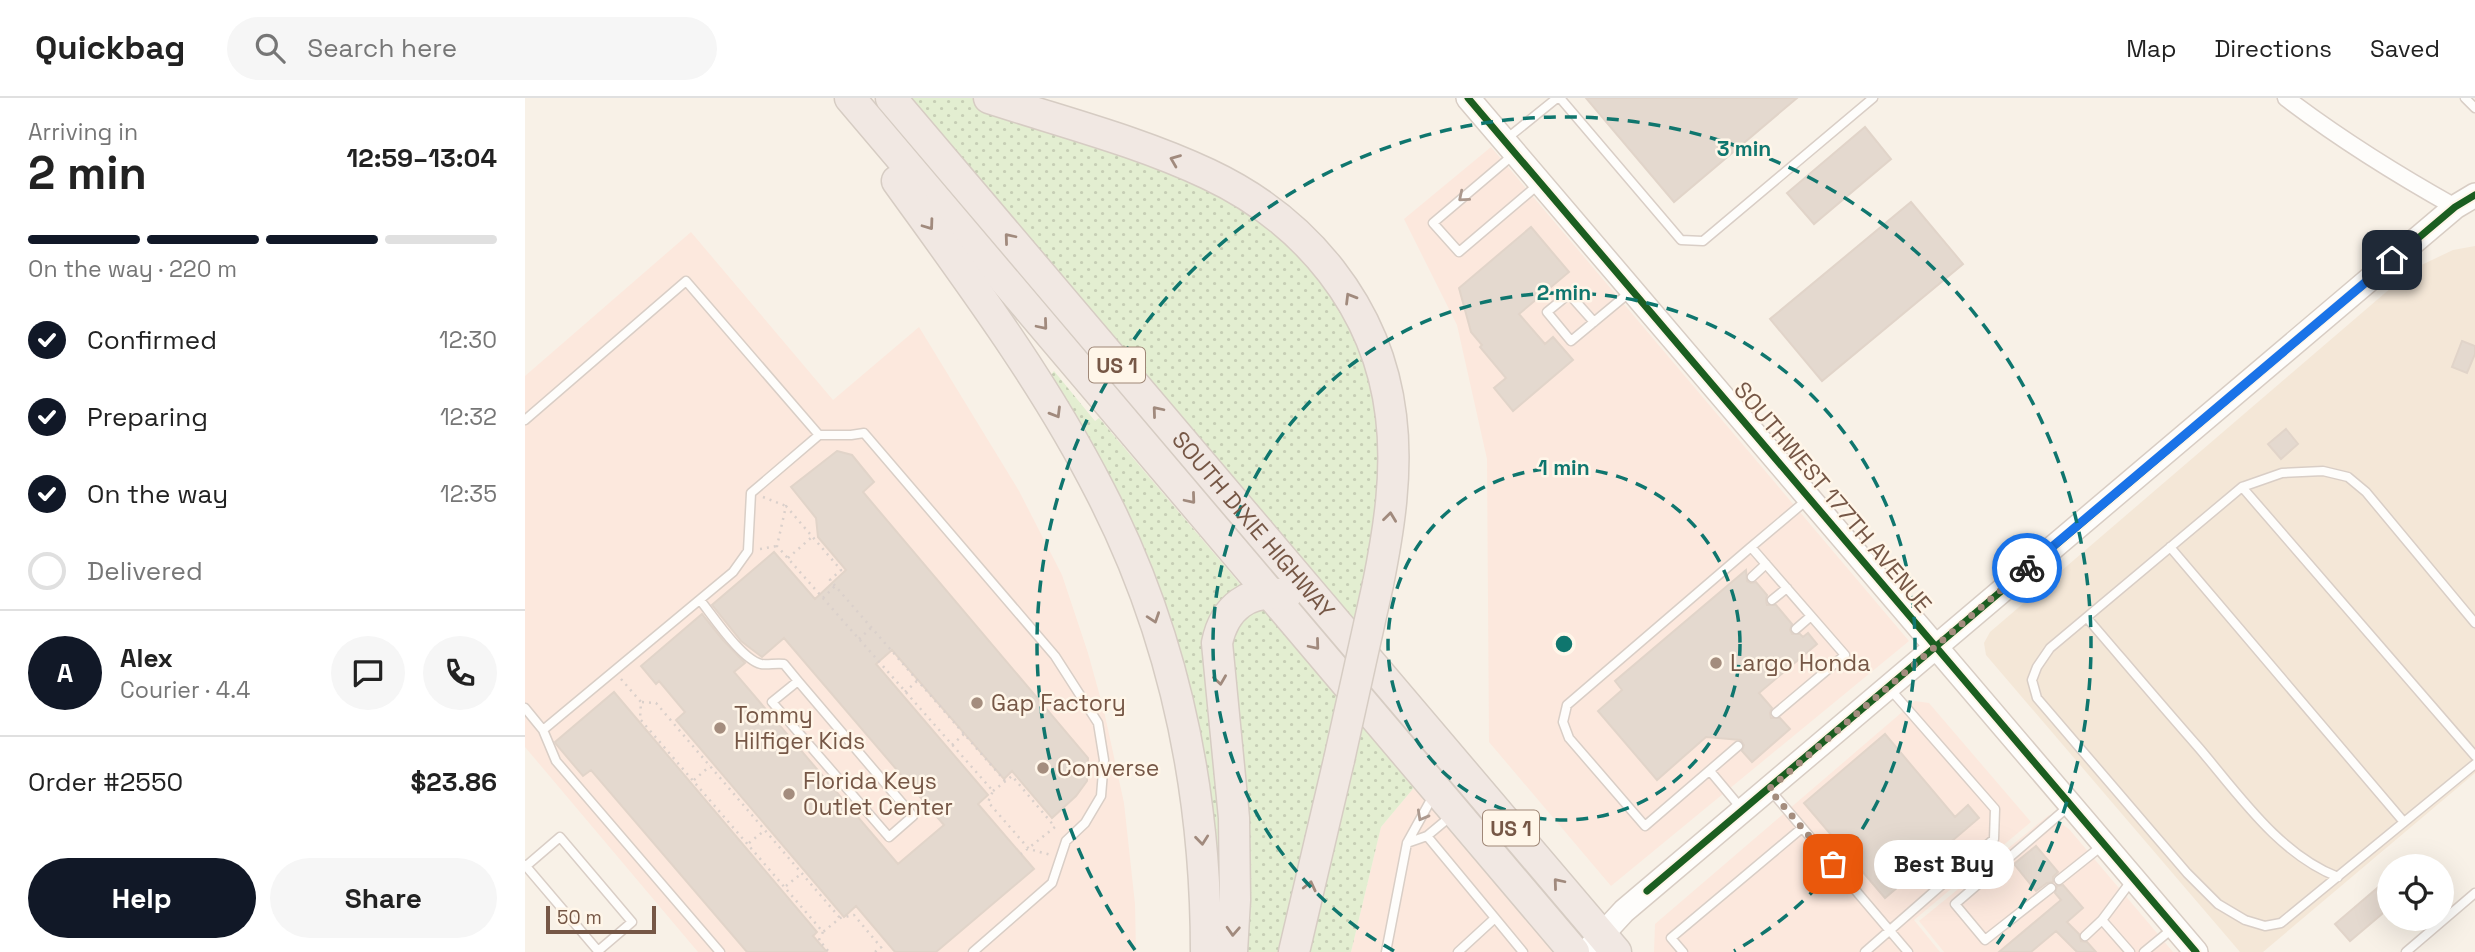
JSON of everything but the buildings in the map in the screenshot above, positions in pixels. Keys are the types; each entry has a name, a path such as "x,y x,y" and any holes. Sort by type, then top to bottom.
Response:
{"highway":[{"name":"US 1","path":"850,98 872,124"},
{"name":"SOUTH DIXIE HIGHWAY","path":"891,98 1343,631 1601,947"},
{"path":"989,98 1125,141 1209,174 1249,196 1280,218 1308,243 1329,267 1357,308 1373,344 1384,376 1392,418 1392,496 1378,584 1294,952"},
{"name":"SOUTH DIXIE HIGHWAY","path":"872,124 1574,952"},
{"path":"872,124 880,157 981,298 1062,422 1101,493 1135,567 1163,644 1189,750 1203,857 1206,952"},
{"path":"1232,952 1235,900 1234,818 1217,643 1222,624 1233,609 1251,598 1271,593 1292,596 1302,601 1343,631"}],"street":[{"name":"SOUTHWEST 177TH AVENUE","path":"1468,98 2196,952"},
{"path":"2286,98 2384,167 2465,211"},
{"path":"2465,211 2475,183"},
{"path":"1601,947 1624,911 1935,647 2465,211 2475,195"}],"lane":[{"path":"1541,183 1459,252 1433,223 1559,98 1681,240 1703,241 1873,98"},
{"path":"2465,98 2475,108"},
{"path":"525,420 686,281 819,435"},
{"path":"1594,322 1569,294 1547,312 1571,341 1594,322 1632,290"},
{"path":"543,730 733,572 748,551 751,493 819,435 864,433 1055,656 1098,723 1104,760 1101,796 1085,822 1066,841 1052,883 973,952"},
{"path":"2475,624 2366,492 2348,477 2323,471 2282,473 2242,487 2050,648 2032,680 2037,698 2187,873 2218,904 2245,920 2265,926 2281,923 2475,764"},
{"path":"2242,487 2475,756"},
{"path":"1738,746 1645,826 1569,738 1563,722 1567,705 1809,498"},
{"path":"1751,547 1845,655 1776,713"},
{"path":"2170,547 2403,821"},
{"path":"1752,577 1766,564"},
{"path":"1772,600 1787,588"},
{"path":"700,600 751,659 762,664 784,664 913,816 888,838 772,702 798,681"},
{"path":"1796,629 1811,616"},
{"path":"2087,618 2252,811 2290,849 2315,868 2338,877"},
{"path":"1865,952 1994,839 1995,809 1888,687"},
{"path":"525,708 543,730 556,761 720,952"},
{"path":"1710,771 1743,810"},
{"path":"1386,952 1407,843 1436,789"},
{"path":"1769,789 1907,952"},
{"path":"2051,888 1985,940 1955,904 2070,805"},
{"path":"1407,843 1427,836 1456,813"},
{"path":"1683,952 1671,938 1802,828"},
{"path":"1427,836 1523,952"},
{"path":"560,837 632,922 598,951 525,866 560,837"},
{"path":"2059,880 2104,844"},
{"path":"2085,936 2102,920 2133,879"},
{"path":"2406,952 2475,893"},
{"path":"1458,952 1495,918"},
{"path":"2102,920 2130,952"},
{"path":"2144,952 2175,927"}],"path":[{"path":"751,493 786,506 841,570 830,580 1005,781"},
{"path":"777,545 786,506"},
{"path":"788,558 812,537"},
{"path":"748,551 777,545"},
{"path":"777,545 993,791"},
{"path":"823,598 835,586"},
{"path":"859,639 871,628"},
{"path":"614,671 641,702 640,719 823,932"},
{"path":"905,692 917,681"},
{"path":"641,702 656,703 840,918"},
{"path":"952,745 964,734"},
{"path":"693,781 710,766"},
{"path":"1021,854 1029,849 1055,827 1012,776 993,791 988,802 1029,849 1061,858"},
{"path":"748,844 765,830"},
{"path":"785,887 802,873"},
{"path":"829,952 819,940 823,932 840,918 854,915 885,952"},
{"path":"876,952 881,947"}],"shaded area":[{"path":"1491,147 1909,641 1611,886 1489,742 1487,459 1457,325 1404,219"},
{"path":"691,232 833,400 919,327 1019,491 1062,575 1104,711 1124,803 1135,904 1136,952 698,952 525,747 525,376"},
{"path":"2475,246 2475,773 2263,952 2240,952 1986,655 1984,643 1990,632 2413,269 2453,250"},
{"path":"1915,701 1929,703 2031,822 1914,920 1940,952 1654,952 1655,924"},
{"path":"1417,784 1554,952 1351,952 1381,827"},
{"path":"2049,815 2069,829 2173,952 1944,952 1919,921"}],"green space":[{"path":"905,98 972,98 1197,176 1300,246 1369,356 1383,460 1358,625"},
{"path":"1054,371 1095,421 1099,418 1246,591 1238,594 1217,722 1223,952 1214,830 1074,415 1051,375"},
{"path":"1258,602 1341,698 1281,952 1238,952 1226,684 1233,621"},
{"path":"1362,720 1417,784 1381,827 1351,952 1310,952"}],"cycle path":[{"path":"1468,98 2196,952"},
{"path":"1647,891 2455,207 2475,195"}],"way so far":[{"path":"1833,864 1769,789 2027,568"}],"place":[{"name":"Largo Honda","path":"1716,663"},
{"name":"Gap Factory","path":"977,703"},
{"name":"Tommy Hilfiger Kids","path":"720,728"},
{"name":"Converse","path":"1043,768"},
{"name":"Florida Keys Outlet Center","path":"789,794"},
{"name":"Best Buy","path":"1833,864"}],"route":[{"path":"2027,568 2392,260"}]}
